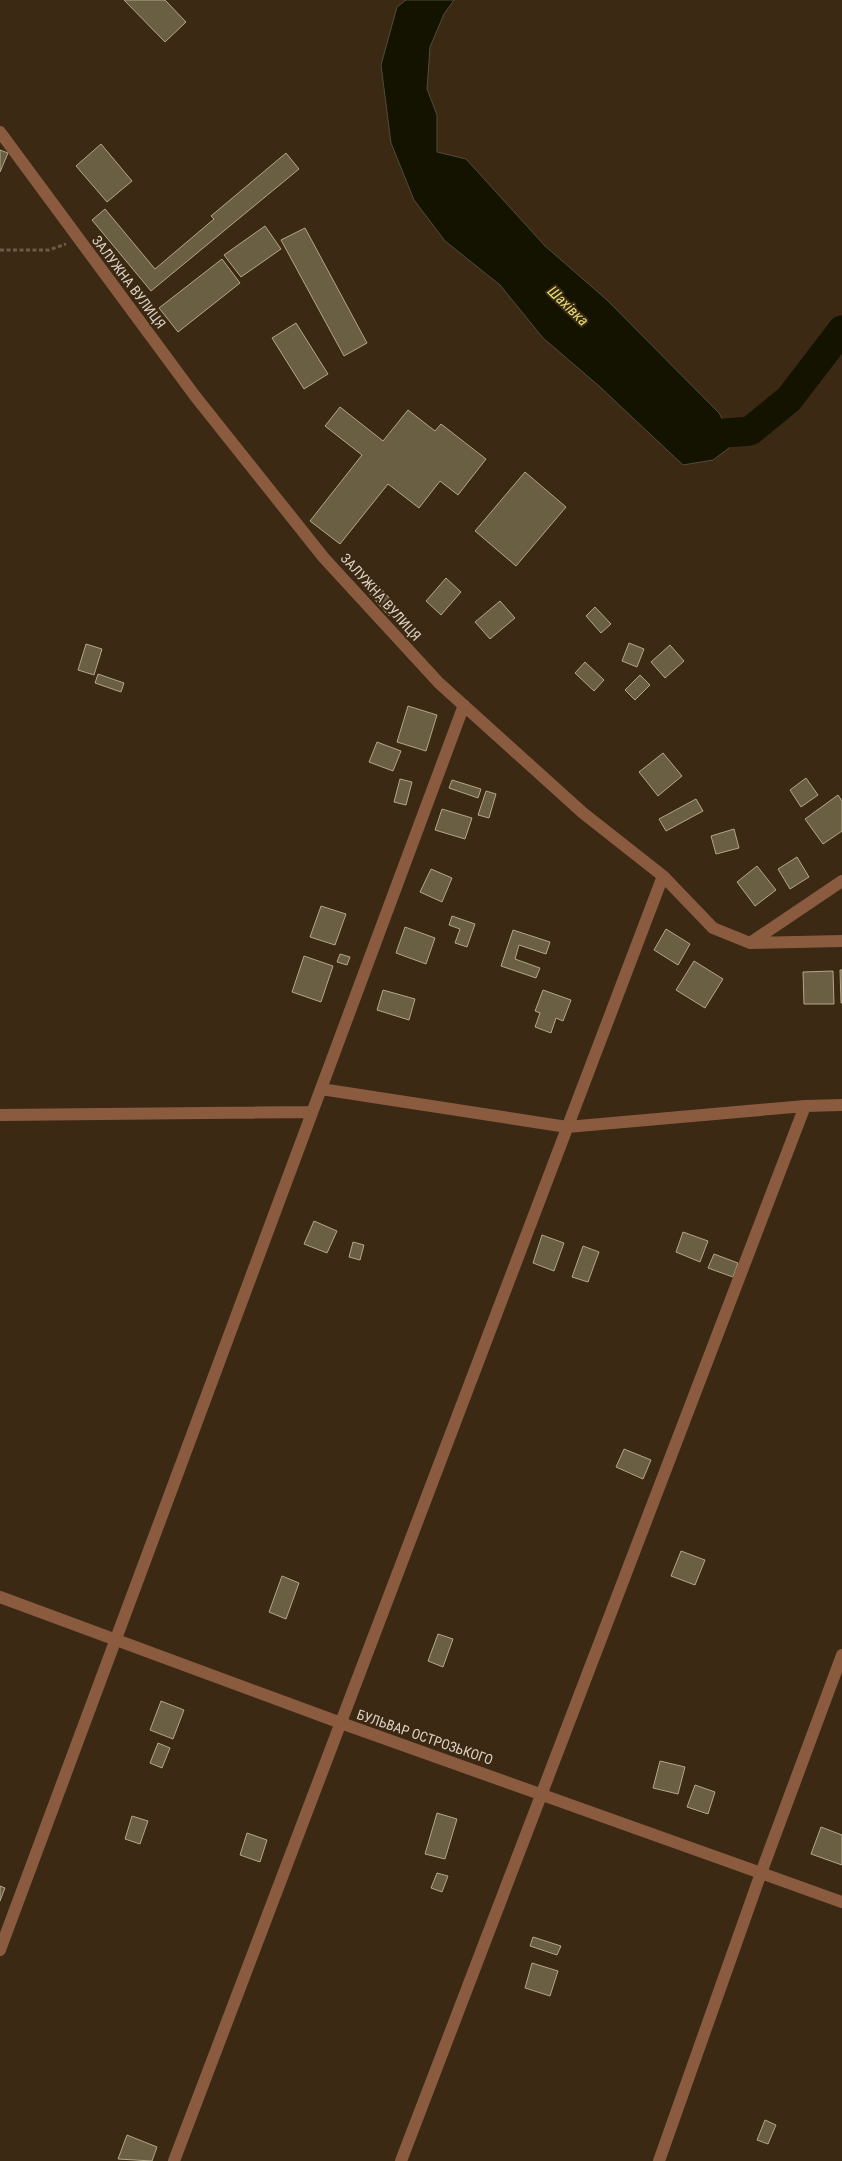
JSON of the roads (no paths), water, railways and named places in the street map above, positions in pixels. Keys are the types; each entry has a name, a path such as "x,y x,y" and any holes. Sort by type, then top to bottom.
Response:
{"street":[{"name":"ЗАЛУЖНА ВУЛИЦЯ","path":"0,132 78,240 196,396 324,558 439,683 582,813 663,876 713,928 750,943 842,941"},
{"path":"0,1950 464,705"},
{"path":"174,2161 663,876"},
{"path":"750,943 842,881"},
{"path":"321,1089 567,1127 805,1106 842,1105"},
{"path":"401,2161 805,1106"},
{"path":"0,1115 312,1112"},
{"name":"БУЛЬВАР ОСТРОЗЬКОГО","path":"0,1597 341,1723 842,1902"},
{"path":"660,2161 761,1873 842,1655"}],"water":[{"path":"406,0 454,0 444,14 430,47 427,89 437,115 437,152 466,159 545,246 607,300 719,413 731,435 729,448 713,460 683,465 599,386 543,338 500,285 445,241 414,200 391,143 381,65 397,7"}],"waterway":[{"name":"Шахівка","path":"693,427 701,435 750,431 789,399 842,330"}]}
